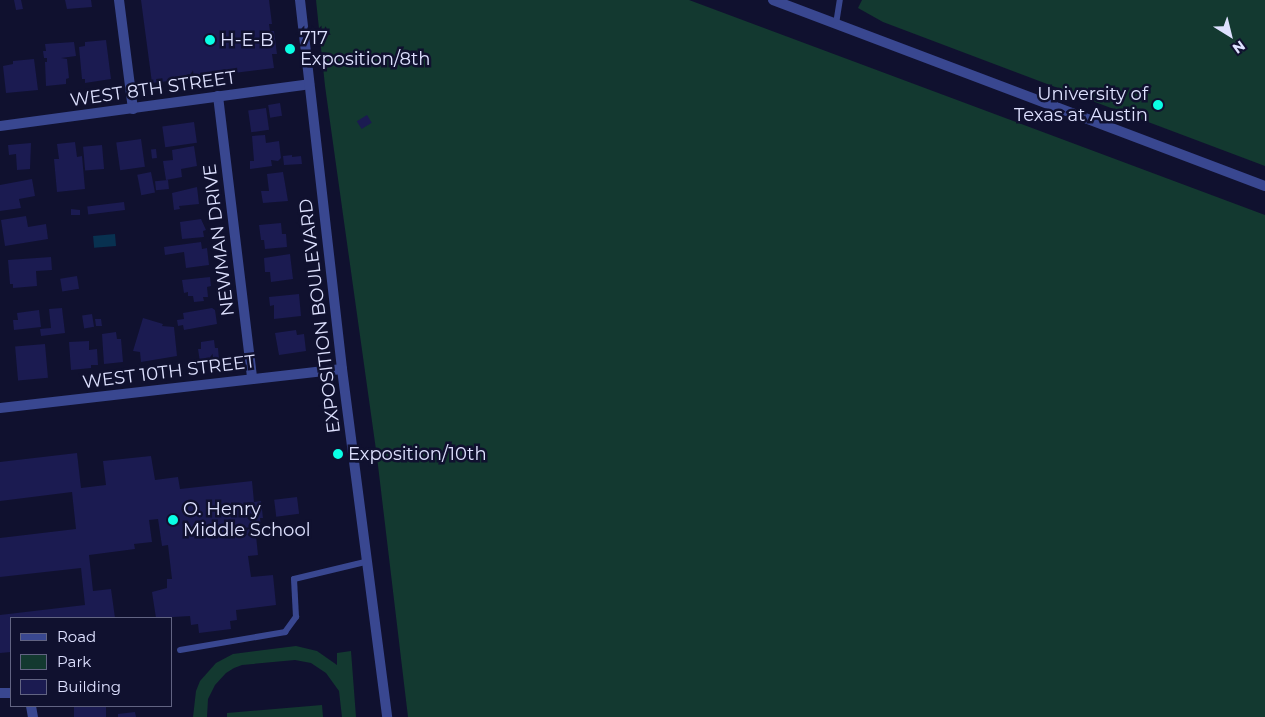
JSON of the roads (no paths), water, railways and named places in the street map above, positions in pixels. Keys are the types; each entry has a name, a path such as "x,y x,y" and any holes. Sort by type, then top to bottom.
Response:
{"street":[{"path":"119,0 133,108"},
{"name":"EXPOSITION BOULEVARD","path":"300,0 342,369 386,717"},
{"path":"773,0 1265,186"},
{"name":"WEST 8TH STREET","path":"0,126 309,84"},
{"name":"NEWMAN DRIVE","path":"218,96 252,379"},
{"name":"WEST 10TH STREET","path":"0,408 342,369"}],"lane":[{"path":"836,24 840,0"},
{"path":"180,650 285,632 296,617 294,579 366,562"}],"water":[{"path":"115,234 116,246 94,248 93,236"}],"place":[{"name":"H-E-B","path":"210,40"},
{"name":"717 Exposition/8th","path":"290,49"},
{"name":"University of Texas at Austin","path":"1158,105"},
{"name":"Exposition/10th","path":"338,454"},
{"name":"O. Henry Middle School","path":"173,520"}]}
